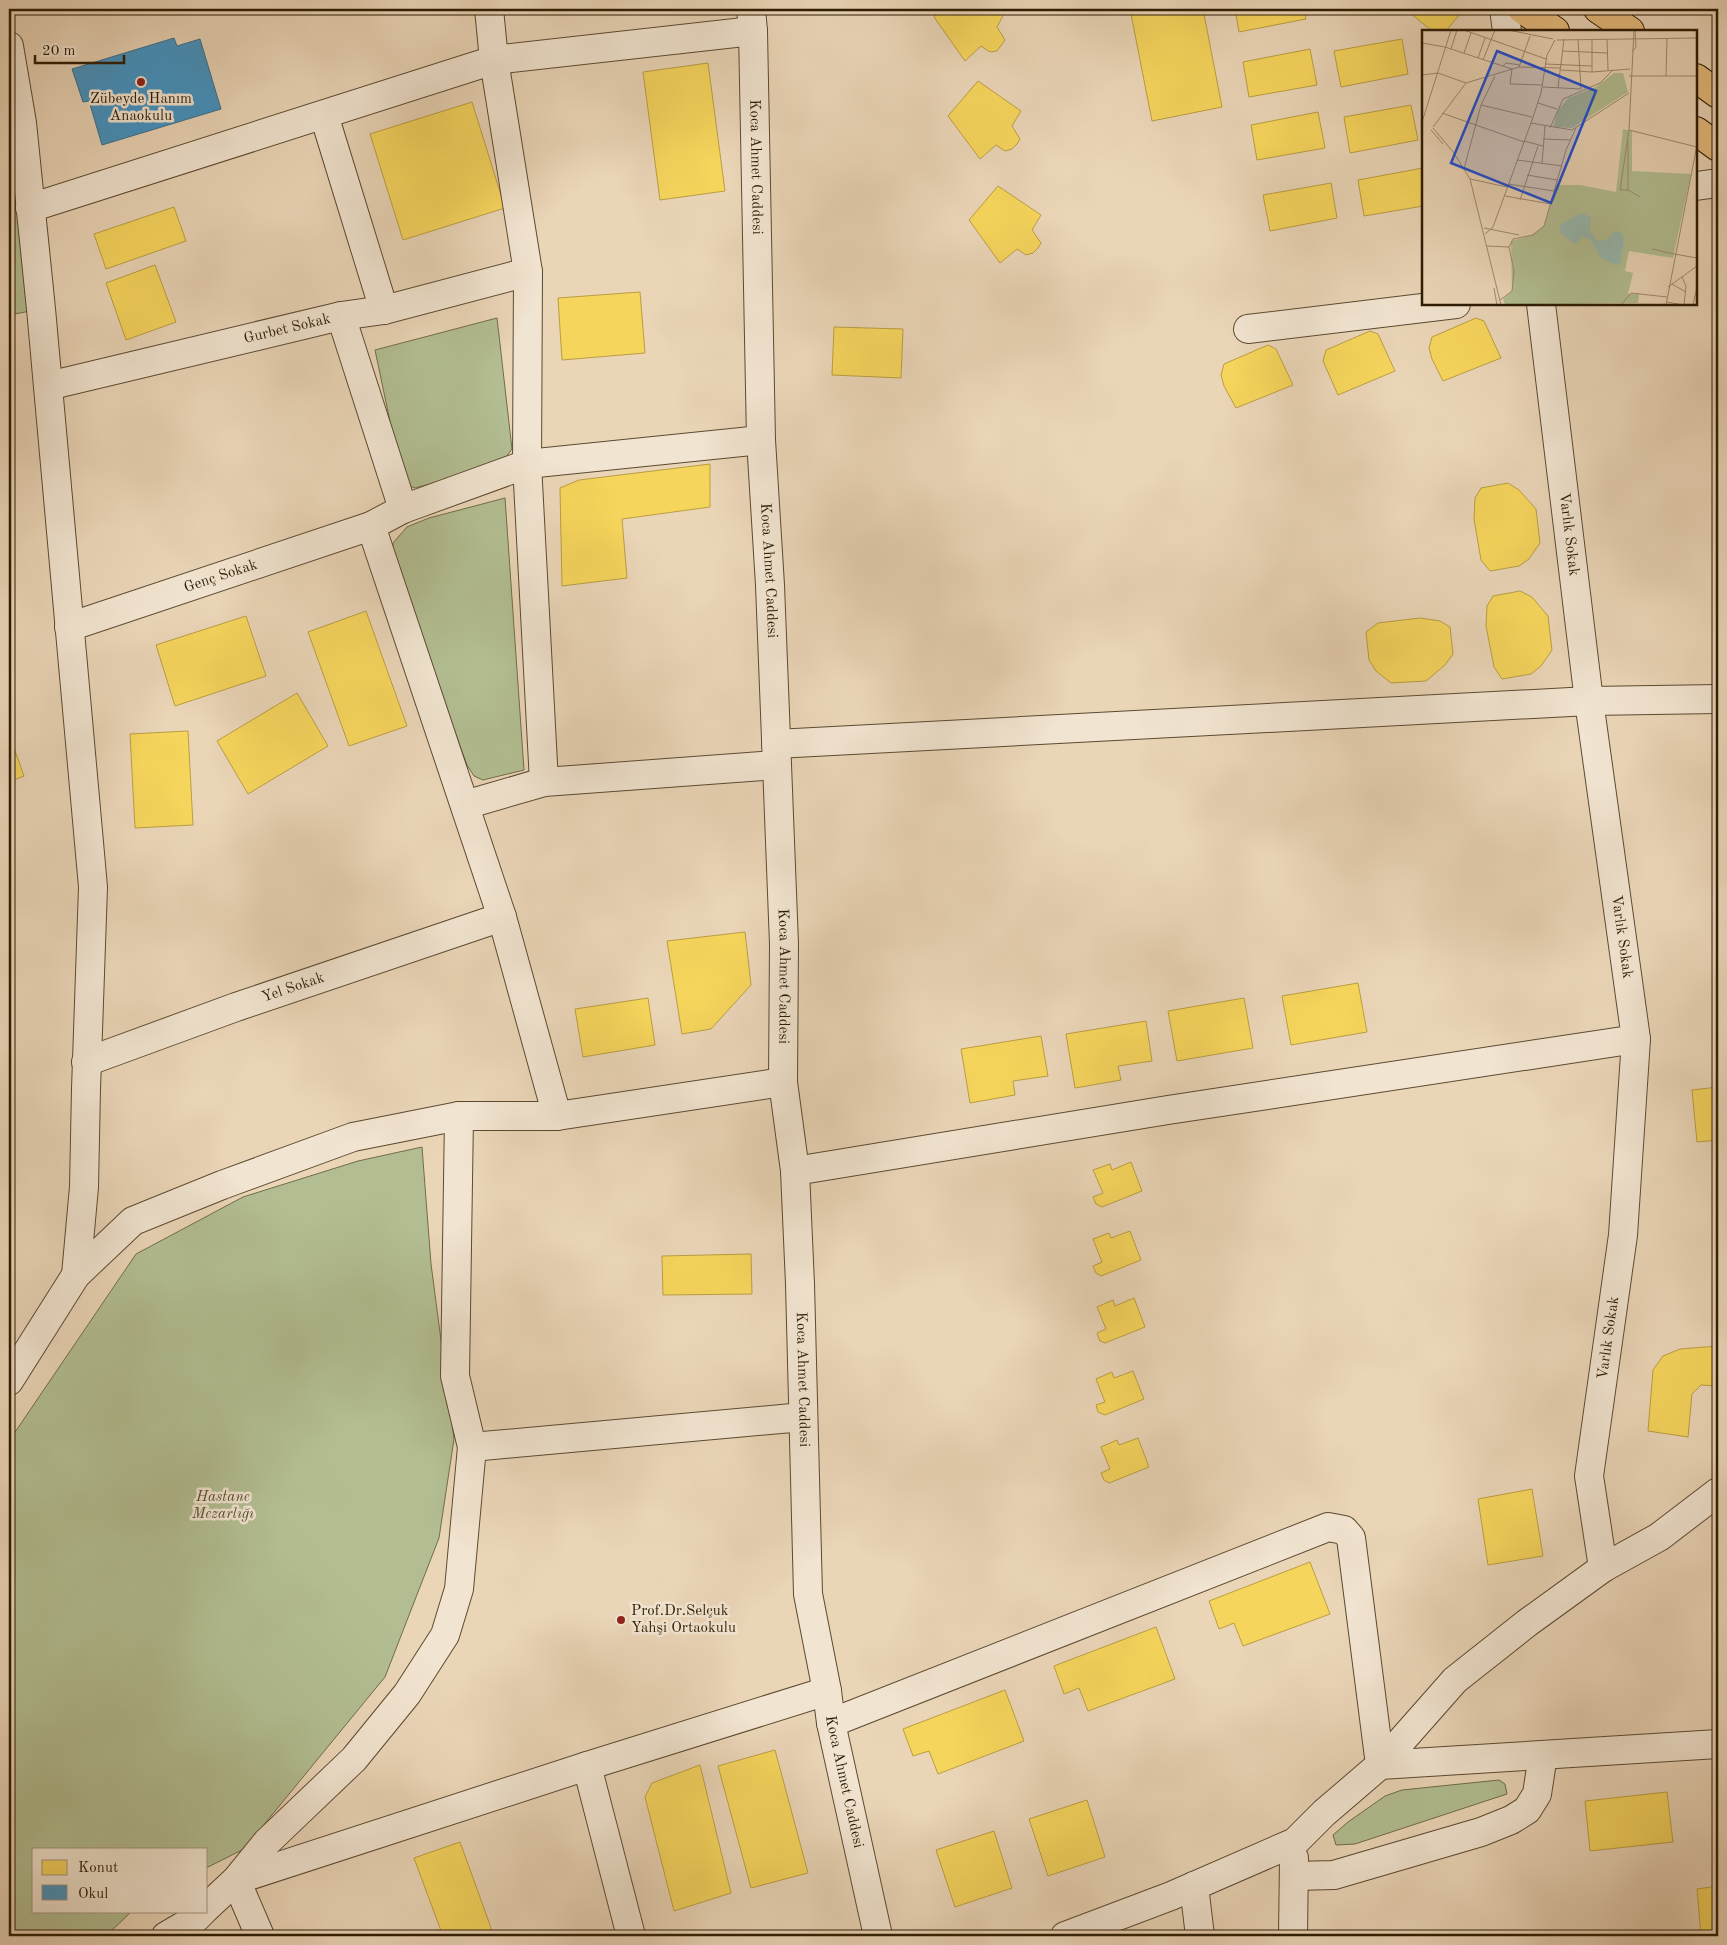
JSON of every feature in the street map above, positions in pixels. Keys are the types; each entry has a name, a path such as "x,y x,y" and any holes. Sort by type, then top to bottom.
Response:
{"main road":[{"path":"1522,9 1553,30"},
{"path":"1598,9 1629,30"},
{"path":"1697,79 1718,94"},
{"path":"1697,132 1718,147"}],"street":[{"path":"489,9 494,60 528,272 527,464 544,782"},
{"path":"1504,9 1507,30"},
{"path":"30,208 494,60 752,20"},
{"name":"Koca Ahmet Caddesi","path":"752,20 761,440 770,585 784,944 783,1082 794,1171 808,1594 827,1691 831,1723 878,1936"},
{"path":"9,46 22,123 48,386 93,887 86,1062 84,1187 76,1275"},
{"path":"324,114 384,310"},
{"path":"1697,186 1718,183"},
{"name":"Gurbet Sokak","path":"48,386 341,316 384,310 528,272"},
{"path":"1248,329 1448,305"},
{"name":"Varlık Sokak","path":"1541,305 1589,701 1636,1039 1623,1235 1589,1476 1603,1568"},
{"path":"341,316 403,509"},
{"name":"Genç Sokak","path":"69,627 371,526 403,509 527,464 761,440"},
{"path":"371,526 502,917 557,1116"},
{"path":"465,805 544,782 776,755 1589,701 1718,699"},
{"name":"Yel Sokak","path":"86,1062 236,1007 502,917"},
{"path":"794,1171 1168,1110 1636,1039"},
{"path":"9,1381 76,1275 133,1221 222,1185 353,1137 458,1116 557,1116 783,1082"},
{"path":"208,1906 236,1880 267,1842 354,1759 407,1694 445,1635 459,1589 472,1447 455,1376 458,1116"},
{"path":"472,1447 803,1418"},
{"path":"1065,1936 1194,1886 1294,1842 1324,1813 1380,1765 1454,1680 1527,1623 1603,1568 1659,1537 1718,1492"},
{"path":"831,1723 1328,1527 1344,1530 1351,1538 1380,1765"},
{"path":"236,1880 587,1766 827,1691"},
{"path":"1380,1765 1718,1744"},
{"path":"1294,1876 1334,1875 1481,1832 1511,1820 1527,1810 1537,1794 1543,1755"},
{"path":"587,1766 631,1936"},
{"path":"1293,1936 1294,1842"},
{"path":"236,1880 260,1936"},
{"path":"1194,1886 1200,1936"},
{"path":"166,1936 202,1912"}],"green space":[{"path":"9,46 41,309 9,315"},
{"path":"497,318 512,449 504,460 433,483 415,488 403,483 375,350"},
{"path":"505,498 524,770 483,780 474,776 467,765 393,563 393,543 407,527 429,518"},
{"name":"Hastane Mezarlığı","path":"422,1147 431,1264 454,1439 439,1538 385,1677 244,1849 208,1867 208,1848 32,1848 32,1912 131,1912 106,1936 9,1936 9,1441 136,1254 243,1197 358,1161"},
{"path":"1499,1780 1505,1784 1507,1794 1355,1844 1336,1845 1333,1835 1385,1796 1402,1790"}],"building: Konut":[{"path":"529,9 549,9 530,12"},
{"path":"941,9 1001,9 1005,12 997,27 1005,40 997,51 990,52 981,46 965,61 934,17"},
{"path":"1130,9 1203,9 1222,107 1152,121"},
{"path":"1235,9 1304,9 1306,19 1239,32"},
{"path":"1405,9 1464,9 1447,30 1431,30"},
{"path":"1402,39 1408,74 1341,87 1334,51"},
{"path":"1310,49 1317,85 1249,97 1243,62"},
{"path":"708,63 725,191 660,200 643,72"},
{"path":"978,81 1021,111 1012,126 1020,139 1017,144 1012,149 1005,151 996,145 980,159 948,116"},
{"path":"472,102 505,208 403,240 370,134"},
{"path":"1411,105 1418,140 1350,153 1344,117"},
{"path":"1318,112 1325,148 1257,160 1251,125"},
{"path":"1422,168 1422,206 1364,216 1358,180"},
{"path":"1331,183 1337,218 1270,231 1263,195"},
{"path":"998,186 1041,215 1032,230 1041,243 1038,248 1033,253 1026,255 1017,249 1000,263 969,220"},
{"path":"174,207 186,241 106,269 94,234"},
{"path":"155,265 176,322 126,340 106,283"},
{"path":"640,292 645,353 562,360 558,298"},
{"path":"1476,318 1484,321 1501,358 1443,381 1432,359 1429,348 1432,337"},
{"path":"834,327 903,329 901,378 832,375"},
{"path":"1370,331 1378,334 1395,371 1338,395 1323,361 1326,350"},
{"path":"1268,345 1276,349 1293,385 1236,408 1224,386 1221,375 1224,364"},
{"path":"710,464 710,507 622,519 627,578 562,586 560,488 579,480"},
{"path":"1508,483 1519,490 1536,509 1540,543 1529,559 1519,566 1490,571 1481,560 1474,519 1475,498 1481,488"},
{"path":"1520,591 1532,597 1548,616 1552,650 1541,666 1531,674 1502,679 1494,667 1486,626 1487,606 1493,596"},
{"path":"366,611 407,726 349,746 308,632"},
{"path":"246,616 266,676 175,706 156,645"},
{"path":"1420,618 1440,621 1450,627 1453,654 1445,665 1426,681 1391,683 1376,671 1369,660 1366,632 1378,623"},
{"path":"297,693 328,746 248,794 217,741"},
{"path":"188,731 193,825 135,828 130,734"},
{"path":"9,734 24,776 9,782"},
{"path":"745,932 751,985 711,1029 682,1034 667,941"},
{"path":"1358,983 1367,1032 1291,1045 1282,996"},
{"path":"648,998 655,1045 583,1057 575,1009"},
{"path":"1244,998 1253,1048 1177,1061 1168,1011"},
{"path":"1146,1021 1152,1061 1118,1066 1121,1080 1075,1088 1066,1034"},
{"path":"1041,1036 1048,1076 1013,1081 1015,1095 970,1103 961,1049"},
{"path":"1718,1087 1718,1140 1697,1142 1692,1090"},
{"path":"1131,1162 1142,1191 1102,1207 1096,1204 1093,1197 1103,1193 1093,1170 1110,1164 1112,1170"},
{"path":"1130,1231 1141,1260 1101,1276 1096,1273 1093,1266 1102,1262 1093,1239 1109,1233 1111,1238"},
{"path":"751,1254 752,1294 663,1295 662,1256"},
{"path":"1134,1298 1145,1327 1105,1343 1100,1341 1097,1333 1106,1329 1097,1307 1113,1300 1115,1306"},
{"path":"1718,1346 1718,1386 1701,1385 1692,1394 1688,1437 1648,1431 1653,1370 1663,1356 1680,1349"},
{"path":"1133,1371 1144,1399 1105,1415 1098,1412 1096,1405 1105,1402 1096,1379 1112,1372 1114,1378"},
{"path":"1138,1438 1149,1467 1109,1483 1104,1480 1101,1473 1110,1469 1101,1447 1117,1440 1119,1445"},
{"path":"1532,1489 1543,1556 1488,1565 1478,1499"},
{"path":"1310,1562 1330,1614 1243,1646 1234,1623 1219,1629 1209,1601"},
{"path":"1156,1627 1175,1679 1088,1711 1079,1688 1064,1694 1054,1666"},
{"path":"1005,1690 1024,1741 938,1774 929,1751 913,1756 903,1729"},
{"path":"775,1750 808,1873 751,1888 718,1766"},
{"path":"700,1765 731,1893 674,1911 645,1797 652,1783"},
{"path":"1667,1792 1673,1842 1590,1851 1585,1801"},
{"path":"1087,1800 1105,1857 1048,1876 1029,1819"},
{"path":"994,1831 1012,1888 955,1907 936,1850"},
{"path":"460,1842 494,1936 443,1936 414,1858"},
{"path":"1718,1886 1718,1936 1701,1936 1697,1889"}],"building: Okul":[{"path":"174,38 177,46 200,39 221,109 102,145 89,101 83,102 72,69"}],"place":[{"name":"Zübeyde Hanım Anaokulu","path":"141,82"},
{"name":"Prof.Dr.Selçuk Yahşi Ortaokulu","path":"621,1620"}]}
